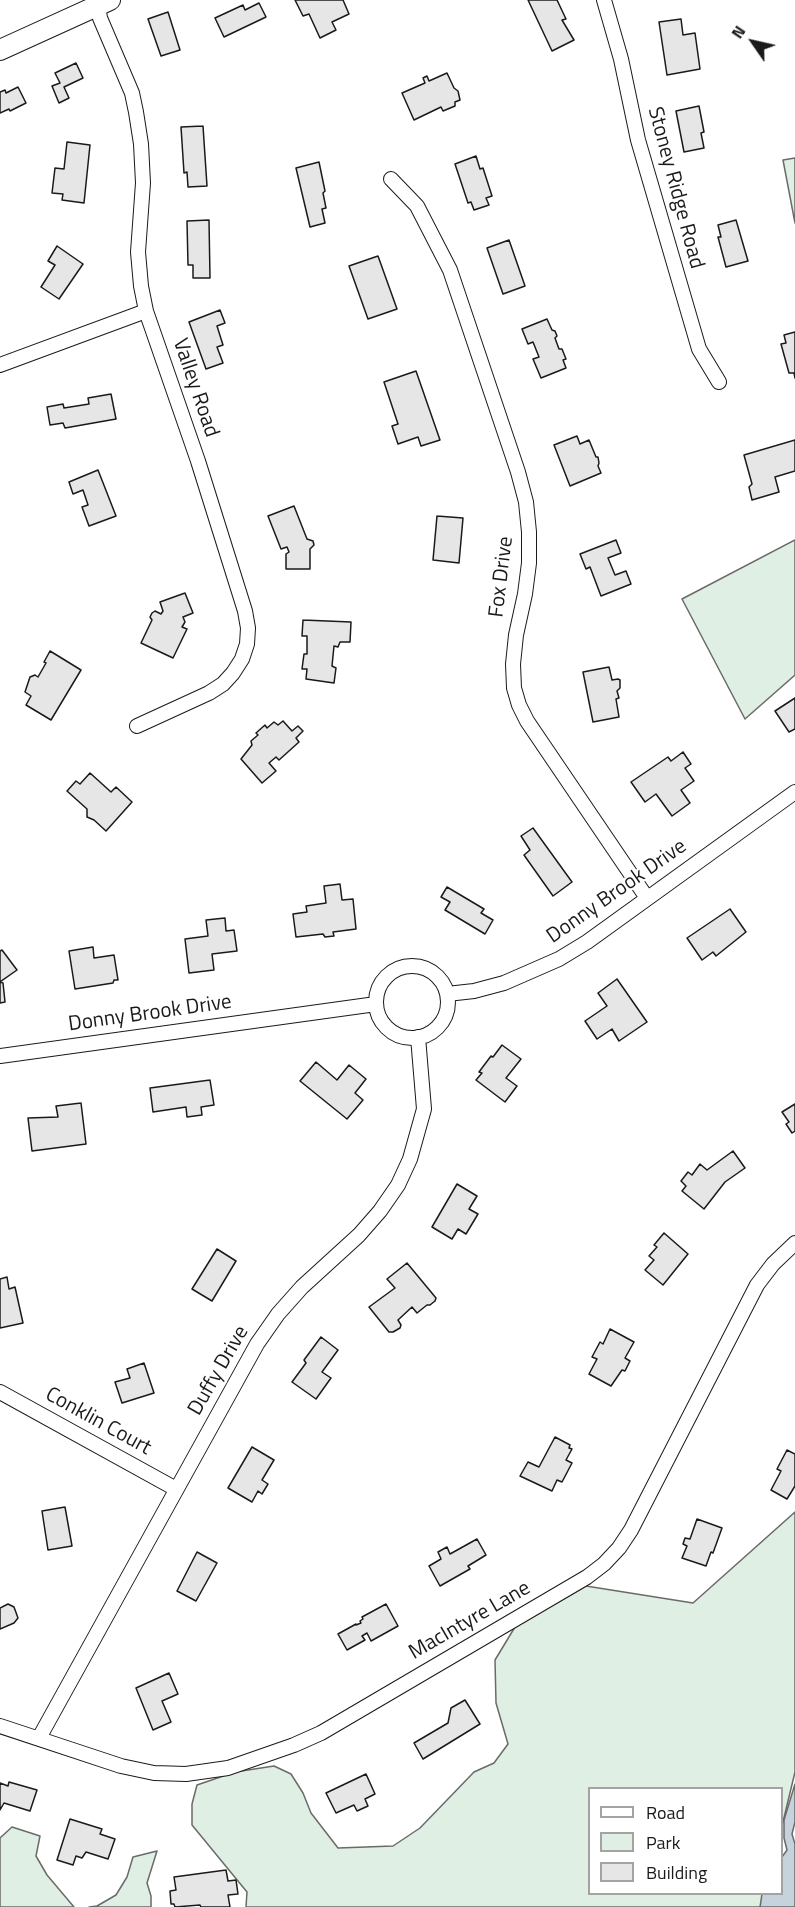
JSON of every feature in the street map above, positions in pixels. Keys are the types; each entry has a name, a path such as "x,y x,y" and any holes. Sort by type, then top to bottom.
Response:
{"main road":[{"path":"0,50 104,3"}],"street":[{"name":"Stoney Ridge Road","path":"604,0 621,59 638,140 699,349 720,382"},
{"name":"Valley Road","path":"104,3 100,18 132,93 141,144 142,183 138,252 146,311 202,472 245,611 248,628 247,644 242,659 223,684 209,693 137,726"},
{"name":"Fox Drive","path":"391,179 417,206 450,270 526,502 529,563 513,664 514,688 519,705 527,722 647,898"},
{"path":"0,365 146,311"},
{"name":"Donny Brook Drive","path":"447,994 474,991 504,983 549,964 587,942 795,792"},
{"path":"413,966 424,968 435,974 447,994 448,1005 445,1017 429,1034 418,1037 406,1037 394,1033 385,1026 376,1004 377,992 382,982 391,973 413,966"},
{"name":"Donny Brook Drive","path":"0,1056 376,1004"},
{"name":"Duffy Drive","path":"39,1738 257,1344 278,1314 302,1287 359,1235 398,1185 410,1159 424,1108 418,1037"},
{"name":"MacIntyre Lane","path":"0,1726 121,1766 154,1773 186,1774 228,1768 294,1745 321,1732 587,1577 619,1548 631,1530 757,1285 773,1264 795,1243"},
{"name":"Conklin Court","path":"0,1392 176,1489"}],"green space":[{"path":"795,158 795,223 783,160"},
{"path":"795,540 795,675 745,719 682,599"},
{"path":"795,1512 795,1772 783,1822 783,1787 588,1787 588,1895 765,1895 761,1907 246,1907 247,1892 192,1825 192,1804 197,1785 235,1772 274,1766 291,1774 303,1793 311,1813 338,1848 393,1846 420,1828 474,1772 494,1763 508,1744 496,1703 495,1660 515,1627 586,1586 693,1603"},
{"path":"12,1827 40,1836 36,1856 47,1875 74,1907 0,1907 0,1838"},
{"path":"157,1851 147,1883 151,1896 151,1907 89,1907 97,1906 116,1895 127,1877 133,1857"}],"shaded area":[{"path":"795,1784 795,1822 792,1834 795,1844 795,1907 760,1907 762,1895 783,1895 783,1856 787,1850 784,1820"}],"building":[{"path":"295,0 343,0 349,14 332,22 336,30 320,38 309,14 303,16"},
{"path":"528,0 557,0 566,19 562,20 574,40 552,51"},
{"path":"259,3 266,17 224,37 215,18 243,5 245,10"},
{"path":"168,12 180,50 161,56 148,19"},
{"path":"681,19 683,35 695,33 700,69 667,75 659,22"},
{"path":"76,63 83,78 64,87 69,98 59,103 52,86 60,83 55,73"},
{"path":"447,73 454,88 458,91 460,100 455,102 455,106 443,111 441,107 414,120 402,93 425,83 423,78 427,76 429,81"},
{"path":"18,87 26,103 0,113 0,92 5,90 6,93"},
{"path":"699,106 704,132 701,133 704,148 684,152 676,111"},
{"path":"203,126 207,186 188,187 187,172 184,173 181,127"},
{"path":"67,142 90,145 84,203 62,200 63,194 52,193 55,168 64,169"},
{"path":"476,156 480,169 483,168 492,196 486,198 489,205 474,210 471,202 468,203 455,164"},
{"path":"319,162 325,191 323,193 326,208 322,209 325,223 310,227 296,168"},
{"path":"209,220 210,278 193,278 193,265 188,265 187,221"},
{"path":"736,220 748,261 726,267 718,237 721,237 718,225"},
{"path":"509,240 525,286 503,294 487,248"},
{"path":"57,246 83,264 59,299 41,287 55,265 48,261"},
{"path":"378,256 397,309 368,319 349,266"},
{"path":"220,310 225,323 217,326 223,345 217,347 223,363 206,369 189,322"},
{"path":"547,319 552,330 555,331 559,349 562,349 566,359 563,360 566,368 541,378 533,359 539,357 533,342 528,344 522,329"},
{"path":"795,332 795,378 794,373 789,373 781,344 786,343 784,335"},
{"path":"416,371 440,440 421,446 418,437 398,444 392,426 398,424 384,382"},
{"path":"111,394 116,419 65,428 63,423 50,425 47,407 63,404 64,408 89,404 88,398"},
{"path":"577,436 580,444 589,440 598,457 601,473 570,486 554,445"},
{"path":"795,440 795,471 775,477 779,492 752,500 749,487 752,484 744,455"},
{"path":"98,470 116,516 89,526 82,507 88,505 83,490 73,494 69,482"},
{"path":"294,506 307,539 313,541 314,545 310,549 310,569 286,569 286,554 289,552 287,547 281,549 268,516"},
{"path":"437,516 463,518 459,563 433,560"},
{"path":"616,540 621,553 608,558 615,575 626,571 631,584 601,596 590,567 586,569 580,554"},
{"path":"185,593 193,613 183,617 185,622 182,627 187,629 173,658 141,643 152,620 150,617 152,613 155,611 161,614 163,611 160,602"},
{"path":"303,620 351,622 350,642 340,642 338,647 334,646 332,666 336,668 334,683 306,679 307,669 302,669 304,654 307,654 307,636 302,636"},
{"path":"50,651 81,670 51,720 26,705 31,696 25,692 30,677 35,675 38,677"},
{"path":"609,667 612,680 620,680 620,688 617,691 619,698 616,699 619,717 593,722 583,672"},
{"path":"795,698 795,729 789,732 775,711"},
{"path":"283,721 292,731 298,726 303,731 296,738 299,742 279,760 276,757 269,763 276,771 262,783 241,759 252,745 251,741 258,735 256,733 265,725 267,728 274,722 278,725"},
{"path":"683,752 691,764 685,768 694,781 681,790 690,803 672,816 656,794 645,802 631,782 668,757 671,761"},
{"path":"90,773 111,792 116,787 132,802 106,831 87,817 87,809 67,791 76,781 80,784"},
{"path":"533,828 572,882 553,896 524,855 530,850 521,836"},
{"path":"340,884 342,900 353,899 356,929 333,932 334,936 325,937 323,934 296,937 293,914 307,912 306,906 326,903 324,886"},
{"path":"447,887 484,909 481,913 493,920 485,934 445,910 450,902 441,897"},
{"path":"730,909 746,932 716,956 713,952 702,960 687,938"},
{"path":"225,918 226,931 234,930 237,951 212,954 214,970 189,973 185,939 208,936 206,920"},
{"path":"93,947 94,958 114,955 118,980 114,980 113,983 75,989 69,951"},
{"path":"2,950 17,970 0,982 0,951"},
{"path":"617,979 647,1022 619,1041 612,1029 597,1039 585,1021 607,1006 598,993"},
{"path":"0,982 3,983 5,1002 0,1003"},
{"path":"502,1045 521,1059 506,1078 517,1086 505,1102 476,1080 482,1073 479,1072"},
{"path":"316,1062 337,1080 349,1065 366,1079 355,1093 363,1100 347,1119 300,1081"},
{"path":"210,1080 214,1105 201,1107 202,1115 187,1117 186,1107 153,1112 150,1088"},
{"path":"81,1103 86,1144 32,1151 28,1118 58,1117 56,1106"},
{"path":"795,1104 795,1131 792,1133 786,1124 789,1122 782,1112"},
{"path":"733,1151 745,1168 725,1182 704,1209 682,1191 686,1186 681,1181 688,1172 692,1175 700,1164 707,1170"},
{"path":"457,1184 477,1196 469,1209 478,1214 466,1234 458,1229 452,1239 432,1227"},
{"path":"664,1233 688,1254 663,1285 645,1270 654,1260 649,1256 657,1247 654,1245"},
{"path":"217,1249 236,1261 212,1301 192,1289"},
{"path":"407,1263 436,1298 417,1313 412,1307 398,1320 400,1328 389,1332 369,1307 395,1288 387,1279"},
{"path":"7,1277 9,1289 15,1287 23,1323 0,1328 0,1279"},
{"path":"610,1329 634,1342 625,1358 630,1361 625,1371 622,1370 611,1386 589,1374 597,1359 592,1357 600,1342 603,1344"},
{"path":"321,1337 338,1350 322,1372 331,1378 316,1399 292,1382 306,1363 304,1360"},
{"path":"144,1363 154,1393 122,1403 115,1382 130,1378 127,1369"},
{"path":"555,1437 570,1445 569,1448 572,1449 566,1460 572,1463 562,1482 557,1480 552,1491 520,1476 528,1462 539,1467"},
{"path":"252,1447 274,1460 262,1480 268,1484 262,1494 258,1491 252,1502 228,1488"},
{"path":"787,1450 795,1454 795,1486 787,1499 771,1490 781,1471 777,1469"},
{"path":"65,1507 72,1546 48,1550 42,1511"},
{"path":"697,1519 722,1528 706,1566 682,1558 687,1546 683,1544 685,1538 690,1539"},
{"path":"477,1539 486,1555 468,1566 470,1569 440,1586 429,1566 441,1559 438,1552 447,1547 450,1554"},
{"path":"197,1552 217,1563 196,1601 177,1591"},
{"path":"8,1604 14,1607 18,1618 14,1623 0,1629 0,1608"},
{"path":"386,1604 398,1626 371,1641 367,1633 362,1636 365,1640 347,1650 338,1634 361,1623 362,1617"},
{"path":"169,1673 178,1694 162,1701 171,1722 153,1730 136,1688"},
{"path":"465,1700 480,1724 423,1759 414,1743 448,1723 451,1708"},
{"path":"366,1774 375,1794 365,1799 368,1806 357,1811 354,1805 336,1813 326,1793"},
{"path":"9,1782 37,1790 30,1811 4,1803 0,1810 0,1783 8,1786"},
{"path":"70,1819 102,1829 100,1834 115,1839 108,1859 86,1852 82,1858 76,1856 73,1865 57,1860"},
{"path":"226,1870 228,1881 236,1880 238,1894 228,1895 230,1907 201,1907 200,1905 175,1907 171,1904 170,1891 176,1890 174,1877"}]}
